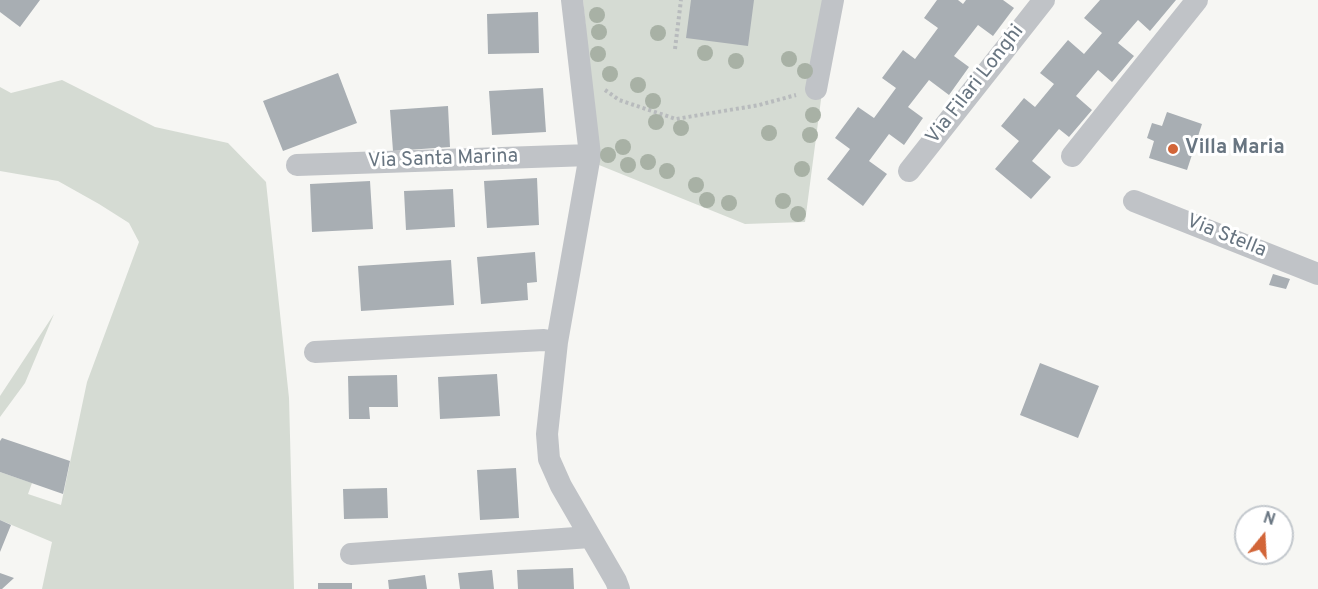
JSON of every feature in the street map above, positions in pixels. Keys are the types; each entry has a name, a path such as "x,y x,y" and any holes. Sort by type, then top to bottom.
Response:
{"street":[{"path":"572,0 590,155 558,342 547,434 549,459 561,486 619,589"},
{"path":"816,89 833,0"},
{"name":"Via Filari Longhi","path":"909,171 1044,0"},
{"path":"1072,156 1197,0"},
{"name":"Via Santa Marina","path":"297,165 590,155"},
{"name":"Via Stella","path":"1134,201 1318,274"},
{"path":"315,352 544,340 558,342"},
{"path":"351,554 590,537"}],"path":[{"path":"675,49 681,0"},
{"path":"600,87 619,100 676,119 759,105 816,89"}],"shaded area":[{"path":"583,0 834,0 805,222 745,224 599,165"},
{"path":"62,80 155,127 228,143 266,182 289,398 294,589 42,589 52,542 0,520 0,472 32,483 28,494 61,505 87,382 139,242 129,223 58,181 0,171 0,87 11,93"},
{"path":"54,314 25,383 0,417 0,396"}],"building":[{"path":"0,0 40,0 20,27 0,12"},
{"path":"691,0 754,0 748,46 686,38"},
{"path":"937,0 958,0 963,4 966,0 1003,0 1014,8 993,36 978,25 954,56 969,67 949,95 929,80 908,107 923,118 904,145 889,134 869,161 887,174 863,206 827,179 850,149 835,138 858,107 874,118 896,88 882,78 903,50 915,59 938,28 924,18"},
{"path":"1100,0 1176,0 1150,31 1138,20 1118,43 1134,56 1112,82 1098,70 1076,96 1092,110 1069,137 1059,129 1032,161 1051,177 1031,199 995,169 1019,141 1001,126 1024,98 1035,107 1054,84 1040,73 1068,40 1084,54 1102,33 1084,18"},
{"path":"538,12 539,53 488,54 487,14"},
{"path":"338,73 357,123 283,151 263,101"},
{"path":"543,88 546,132 492,135 489,91"},
{"path":"448,106 450,147 393,151 390,110"},
{"name":"Villa Maria","path":"1167,112 1202,124 1187,170 1149,158 1154,141 1147,138 1152,123 1162,126"},
{"path":"537,178 539,225 487,228 484,181"},
{"path":"370,181 373,229 312,232 310,184"},
{"path":"453,189 455,227 406,230 404,191"},
{"path":"535,252 537,282 527,283 528,300 481,304 477,257"},
{"path":"451,260 454,305 361,311 358,266"},
{"path":"1273,274 1290,279 1286,289 1269,285"},
{"path":"1040,363 1099,386 1078,438 1020,415"},
{"path":"497,374 500,416 440,419 438,377"},
{"path":"397,375 398,407 369,407 370,419 349,419 348,376"},
{"path":"2,438 70,461 63,494 0,472 0,441"},
{"path":"516,468 519,518 480,520 477,470"},
{"path":"387,488 388,518 344,519 343,489"},
{"path":"0,520 11,525 0,552"},
{"path":"573,568 574,589 518,589 517,570"},
{"path":"492,570 494,589 460,589 458,573"},
{"path":"0,573 14,578 2,589 0,589"},
{"path":"425,575 427,589 389,589 388,580"},
{"path":"318,583 352,583 352,589 318,589"}],"place":[{"name":"Villa Maria","path":"1173,149"}]}
